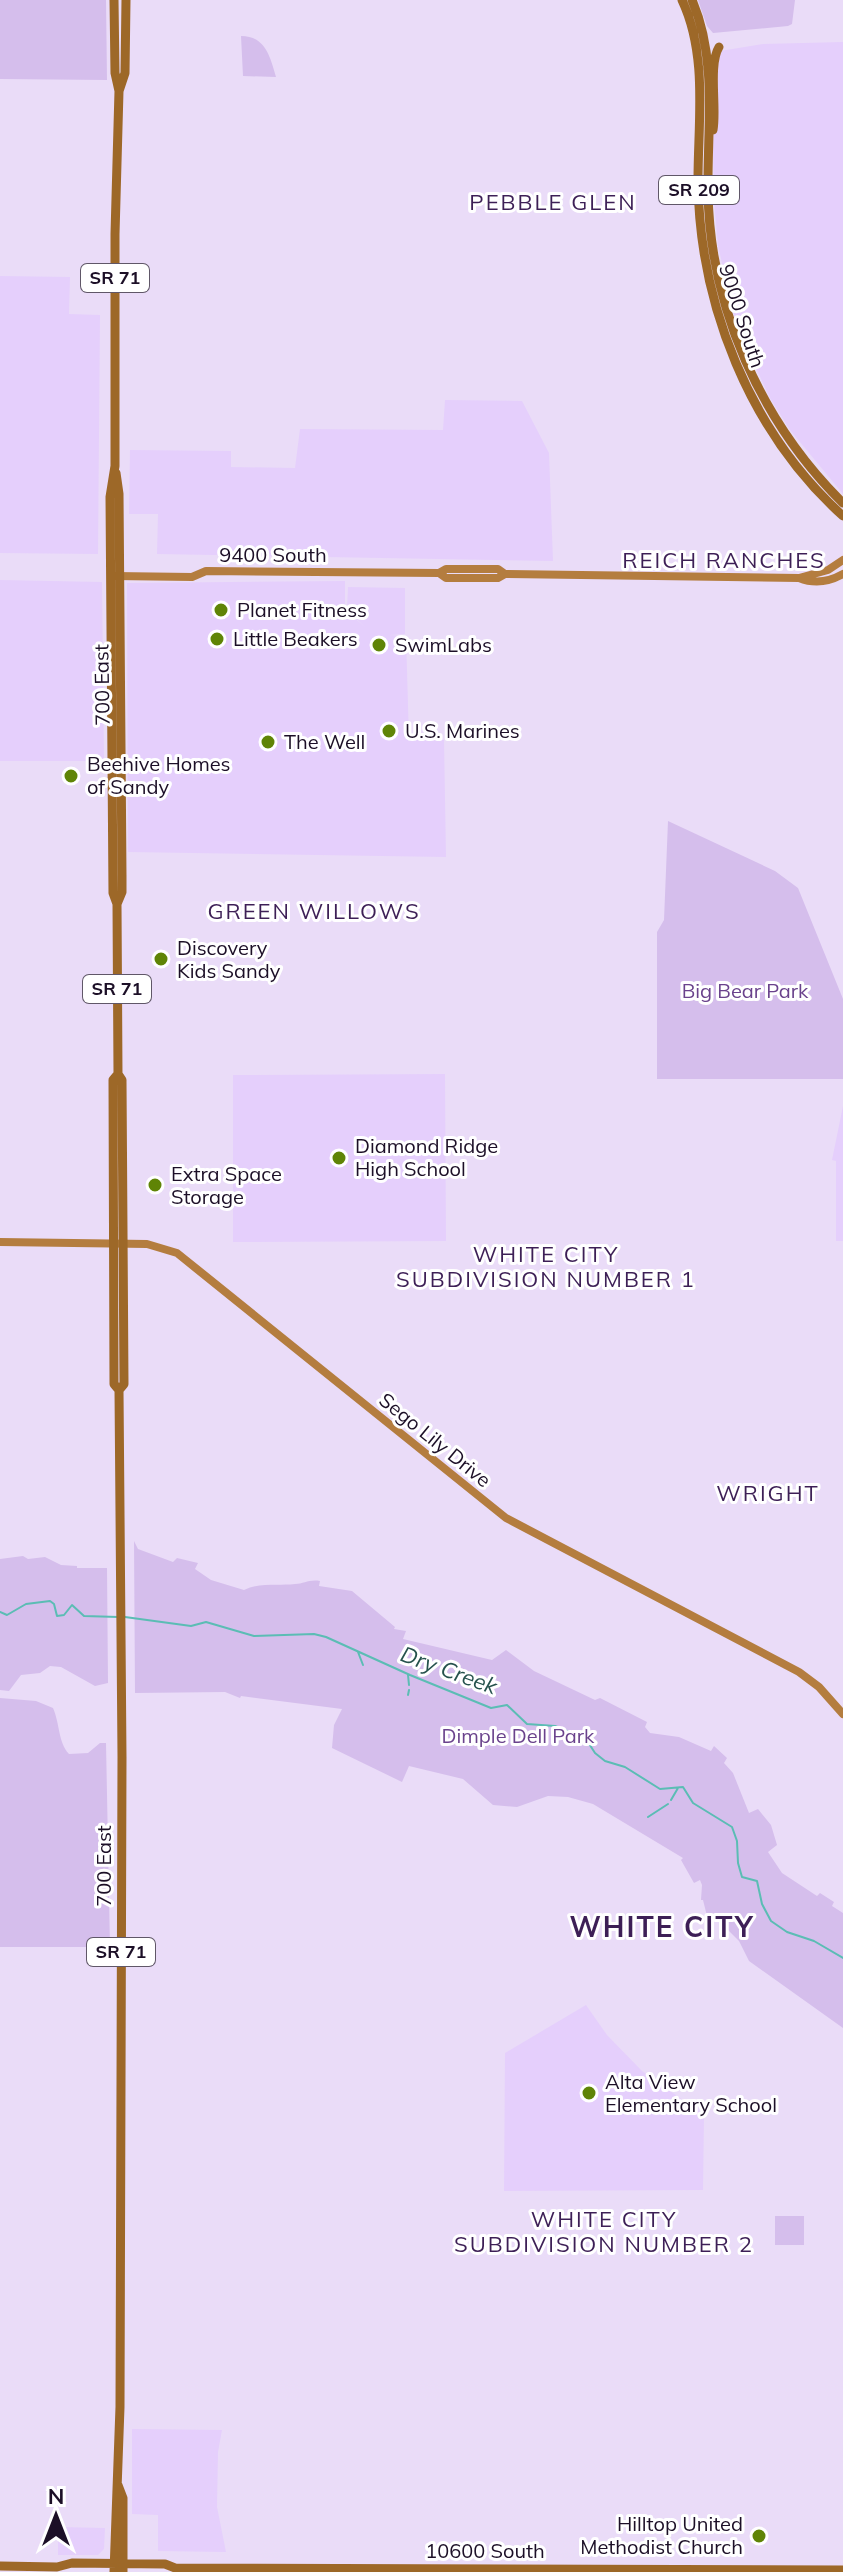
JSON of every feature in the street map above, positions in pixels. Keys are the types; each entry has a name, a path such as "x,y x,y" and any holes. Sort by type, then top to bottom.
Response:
{"main road":[{"name":"700 East","path":"114,0 115,73 119,91 115,466 110,497 122,892 117,904 118,1074 113,1080 124,1384 119,1390 122,1644 118,2485 115,2498 119,2568"},
{"name":"700 East","path":"119,91 129,70 126,0"},
{"path":"687,0 706,45 698,133"},
{"name":"9000 South","path":"687,0 696,44 702,242 712,294 741,376 771,431 811,483 843,516"},
{"name":"9000 South","path":"706,45 708,195 712,246 722,292 737,342 757,386 807,464 843,503"},
{"path":"708,149 715,113 715,57 719,47"},
{"name":"9400 South","path":"114,576 192,577 206,571 439,573 446,578 498,578 505,574 799,578 828,570 843,560"},
{"name":"9400 South","path":"799,578 808,582 843,574"},
{"name":"Sego Lily Drive","path":"0,1242 157,1245 187,1259 506,1518 799,1672 819,1687 843,1714"},
{"name":"10600 South","path":"0,2566 57,2567 72,2563 119,2568 165,2564 171,2570 843,2570"},
{"name":"10600 South","path":"57,2567 71,2572"}],"shaded area":[{"path":"843,42 843,494 790,430 770,398 746,347 734,314 718,246 713,147 716,60 720,51 763,44"},
{"path":"0,276 70,277 69,314 100,315 98,554 0,553"},
{"path":"445,400 522,401 549,453 553,561 157,554 158,514 129,514 130,450 231,451 231,467 295,468 300,429 443,430"},
{"path":"0,580 102,582 104,761 0,761"},
{"path":"345,581 345,610 365,627 347,610 348,587 405,588 405,634 389,635 406,636 409,740 444,740 446,857 128,852 127,583"},
{"name":"Diamond Ridge High School","path":"445,1074 446,1241 233,1242 233,1075"},
{"path":"843,1106 843,1241 836,1241 836,1161 832,1160"},
{"name":"Alta View Elementary School","path":"586,2005 607,2035 642,2071 704,2115 703,2190 504,2191 505,2053"},
{"path":"132,2429 222,2430 218,2452 217,2507 226,2552 158,2551 158,2515 132,2514"},
{"path":"58,2527 105,2528 104,2549 98,2555 58,2555"}],"green space":[{"path":"0,0 106,0 107,80 0,79"},
{"path":"698,0 795,0 792,24 713,33 707,26"},
{"path":"241,36 261,43 269,55 276,77 243,76"},
{"name":"Big Bear Park","path":"668,821 775,871 798,888 843,999 843,1079 657,1079 657,932 664,920"},
{"name":"Dimple Dell Park","path":"134,1541 138,1549 173,1562 177,1558 198,1563 195,1569 211,1580 244,1590 262,1585 320,1581 319,1586 352,1591 394,1629 406,1631 403,1639 492,1660 506,1650 534,1671 595,1700 600,1698 647,1722 645,1727 650,1733 679,1737 711,1751 714,1746 727,1758 724,1763 733,1773 749,1813 758,1809 771,1825 777,1845 768,1852 782,1873 817,1896 820,1893 834,1902 832,1906 843,1913 843,2028 749,1961 739,1941 712,1914 707,1916 701,1900 700,1880 694,1883 681,1860 683,1858 593,1804 568,1797 548,1796 517,1807 493,1805 463,1779 409,1766 402,1782 332,1748 334,1725 342,1709 240,1698 225,1692 135,1693"},
{"path":"23,1556 28,1559 45,1557 77,1568 107,1568 108,1683 95,1686 61,1667 50,1666 40,1673 21,1675 9,1691 0,1690 0,1559"},
{"path":"0,1698 36,1701 53,1708 69,1754 88,1753 100,1743 106,1743 110,1947 0,1947"},
{"path":"775,2216 804,2216 804,2245 775,2245"}],"waterway":[{"name":"Dry Creek","path":"0,1612 7,1615 26,1604 50,1601 57,1616 64,1615 72,1605 84,1616 118,1617"},
{"name":"Dry Creek","path":"125,1617 191,1626 206,1622 254,1636 314,1634 326,1637 491,1708 507,1705 527,1724 555,1726 586,1739 605,1761 625,1767 660,1789 683,1787 693,1803 732,1827 742,1877 757,1881 762,1904 771,1921 787,1932 814,1941 843,1958"},
{"path":"358,1652 363,1665"},
{"path":"408,1675 409,1685"},
{"path":"408,1695 409,1690"},
{"path":"671,1800 678,1788"},
{"path":"648,1817 668,1804"}],"place":[{"name":"Planet Fitness","path":"221,610"},
{"name":"Little Beakers","path":"217,639"},
{"name":"SwimLabs","path":"379,645"},
{"name":"U.S. Marines","path":"389,731"},
{"name":"The Well","path":"268,742"},
{"name":"Beehive Homes of Sandy","path":"71,776"},
{"name":"Discovery Kids Sandy","path":"161,959"},
{"name":"Diamond Ridge High School","path":"339,1158"},
{"name":"Extra Space Storage","path":"155,1185"},
{"name":"Alta View Elementary School","path":"589,2093"},
{"name":"Hilltop United Methodist Church","path":"759,2536"}],"district":[{"name":"PEBBLE GLEN","path":"553,202"},
{"name":"REICH RANCHES","path":"724,560"},
{"name":"GREEN WILLOWS","path":"314,911"},
{"name":"WHITE CITY SUBDIVISION NUMBER 1","path":"546,1266"},
{"name":"WRIGHT","path":"768,1493"},
{"name":"WHITE CITY","path":"662,1927"},
{"name":"WHITE CITY SUBDIVISION NUMBER 2","path":"604,2232"}]}
